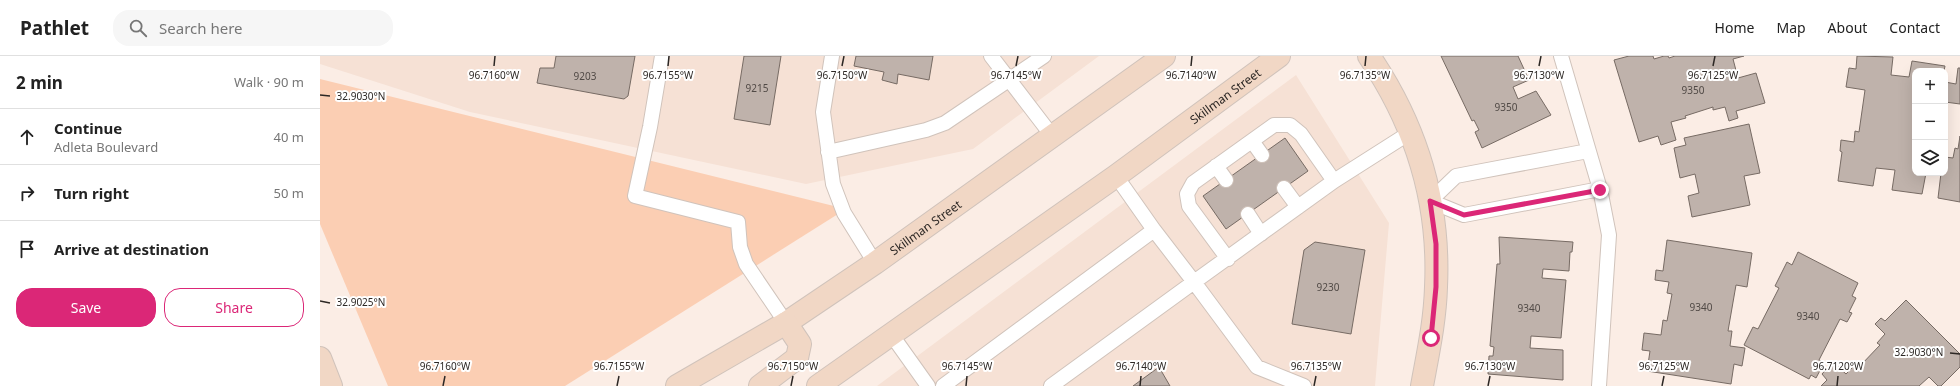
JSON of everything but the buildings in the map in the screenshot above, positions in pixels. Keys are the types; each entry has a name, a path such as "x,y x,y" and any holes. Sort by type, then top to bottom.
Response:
{"main road":[{"name":"Skillman Street","path":"678,386 786,323 875,263 1053,137 1164,56"},
{"name":"Skillman Street","path":"818,386 1116,176 1279,56"},
{"path":"1369,56 1384,80 1411,132 1422,166 1430,201 1436,244 1436,287 1431,338 1422,386"},
{"path":"760,386 797,358 800,344 786,323"},
{"path":"320,358 331,386"},
{"path":"707,386 715,364"}],"lane":[{"path":"662,56 650,128 635,196 738,222 740,247 746,264 786,323"},
{"path":"832,56 823,112 833,184 844,213 875,263"},
{"path":"991,56 1053,137"},
{"path":"828,152 926,130 938,125 1044,56"},
{"path":"1561,56 1600,190 1609,235 1598,386"},
{"path":"1228,259 1189,206 1187,194 1193,183 1216,166 1274,125 1290,125 1301,134 1334,181"},
{"path":"1051,386 1334,181 1411,132"},
{"path":"1252,141 1262,155"},
{"path":"1588,150 1456,176 1430,201 1464,215 1600,190"},
{"path":"1216,166 1226,180"},
{"path":"1116,176 1154,230 1257,367 1304,386"},
{"path":"1284,188 1298,207"},
{"path":"1248,214 1261,234"},
{"path":"943,386 1154,230"},
{"path":"891,334 928,386"}],"shaded area":[{"path":"320,56 1099,56 973,149 806,184 470,112 320,64"},
{"path":"1296,75 1389,223 1375,386 877,386"},
{"path":"320,79 846,209 565,386 388,386 320,224"}],"route":[{"path":"1431,338 1436,287 1436,244 1430,201 1464,215 1600,190"}]}
